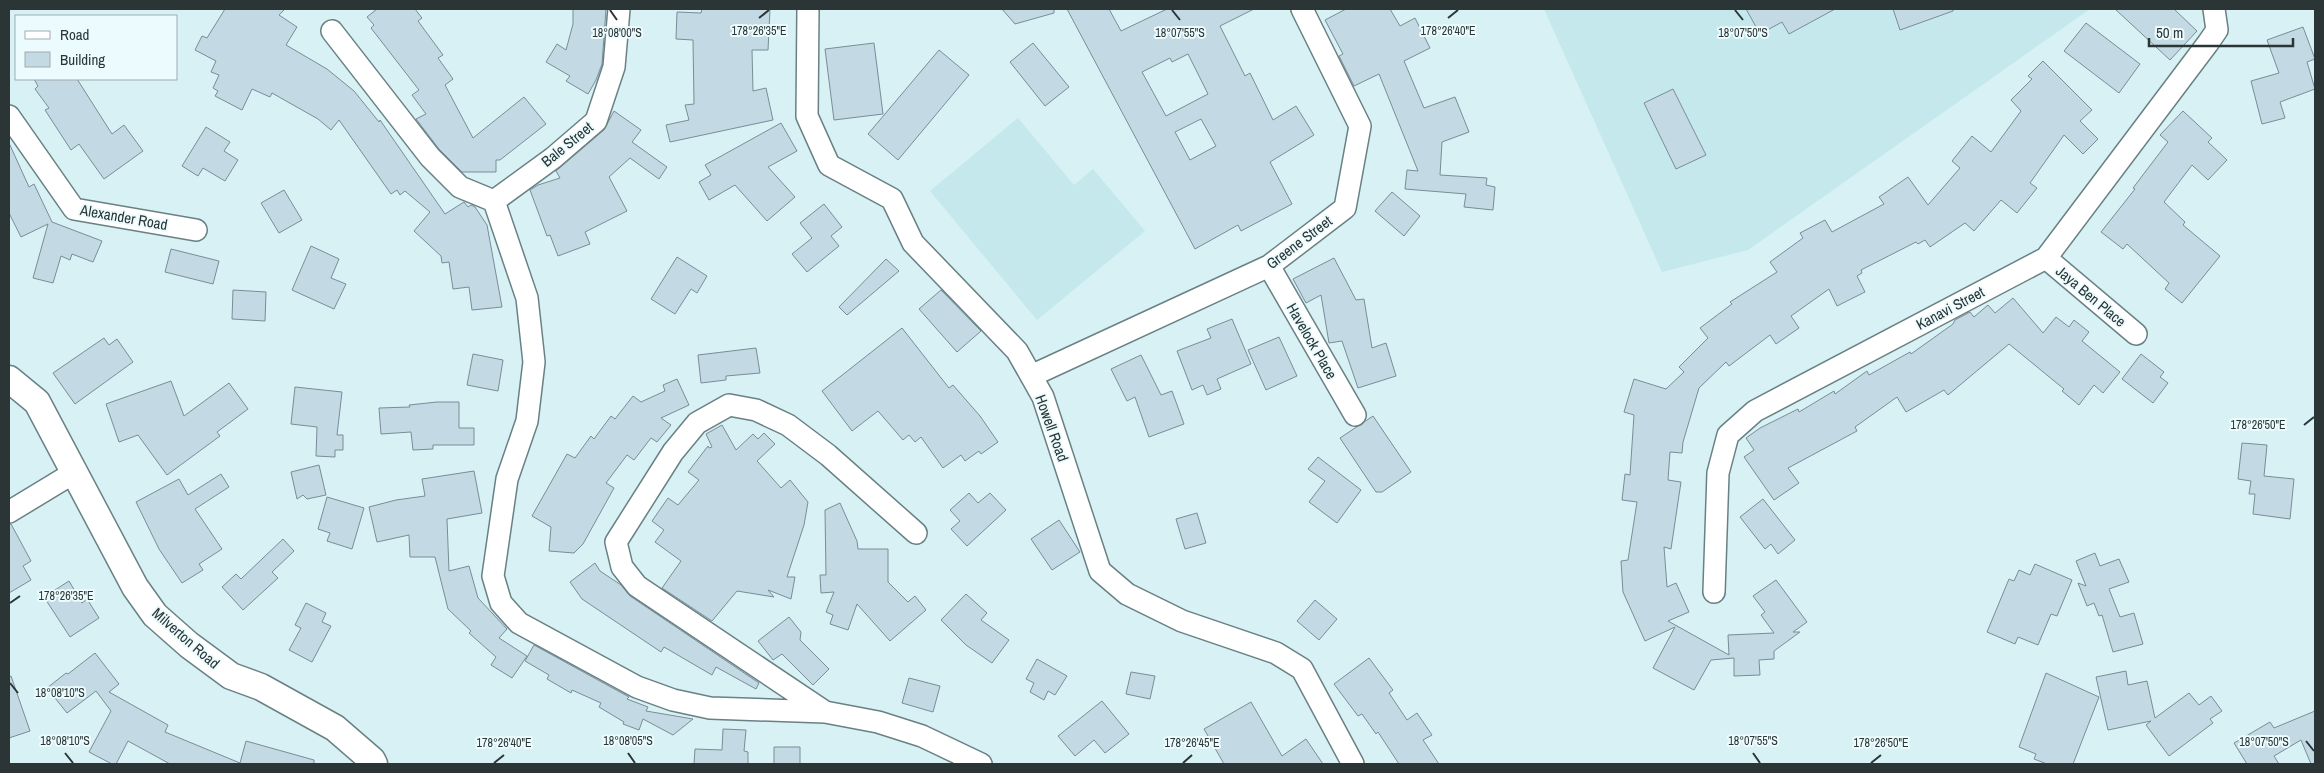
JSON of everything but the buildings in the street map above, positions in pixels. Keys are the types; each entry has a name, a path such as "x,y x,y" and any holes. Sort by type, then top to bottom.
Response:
{"main road":[{"name":"Milverton Road","path":"9,379 37,402 134,587 155,615 189,645 231,676 261,687 335,728 372,760 374,764"}],"street":[{"name":"Bale Street","path":"494,201 553,158 596,120 614,67 619,9"},
{"name":"Howell Road","path":"808,9 807,116 829,165 892,199 912,243 1017,351 1043,397 1100,571 1127,594 1182,621 1276,653 1302,669 1353,764"},
{"name":"Greene Street","path":"1031,376 1269,266 1344,208 1360,126 1302,9"},
{"name":"Kanavi Street","path":"1714,592 1718,473 1728,435 1755,411 2046,258 2208,44 2217,30 2214,9"},
{"path":"332,31 430,157 460,187 494,201 527,298 534,362 527,421 507,479 494,576 501,603 520,622 636,687 673,700 710,708 825,712 878,722 922,736 981,764"},
{"name":"Alexander Road","path":"9,116 74,209 196,230"},
{"name":"Jaya Ben Place","path":"2046,258 2136,334"},
{"name":"Havelock Place","path":"1269,266 1355,415"},
{"path":"825,712 637,586 622,567 616,542 673,452 697,423 729,405 756,410 788,425 828,455 916,532"},
{"path":"9,512 75,472"}],"shaded area":[{"path":"1544,9 2090,9 1748,250 1662,272"},
{"path":"1018,118 1074,185 1093,169 1145,231 1037,320 930,191"}]}
